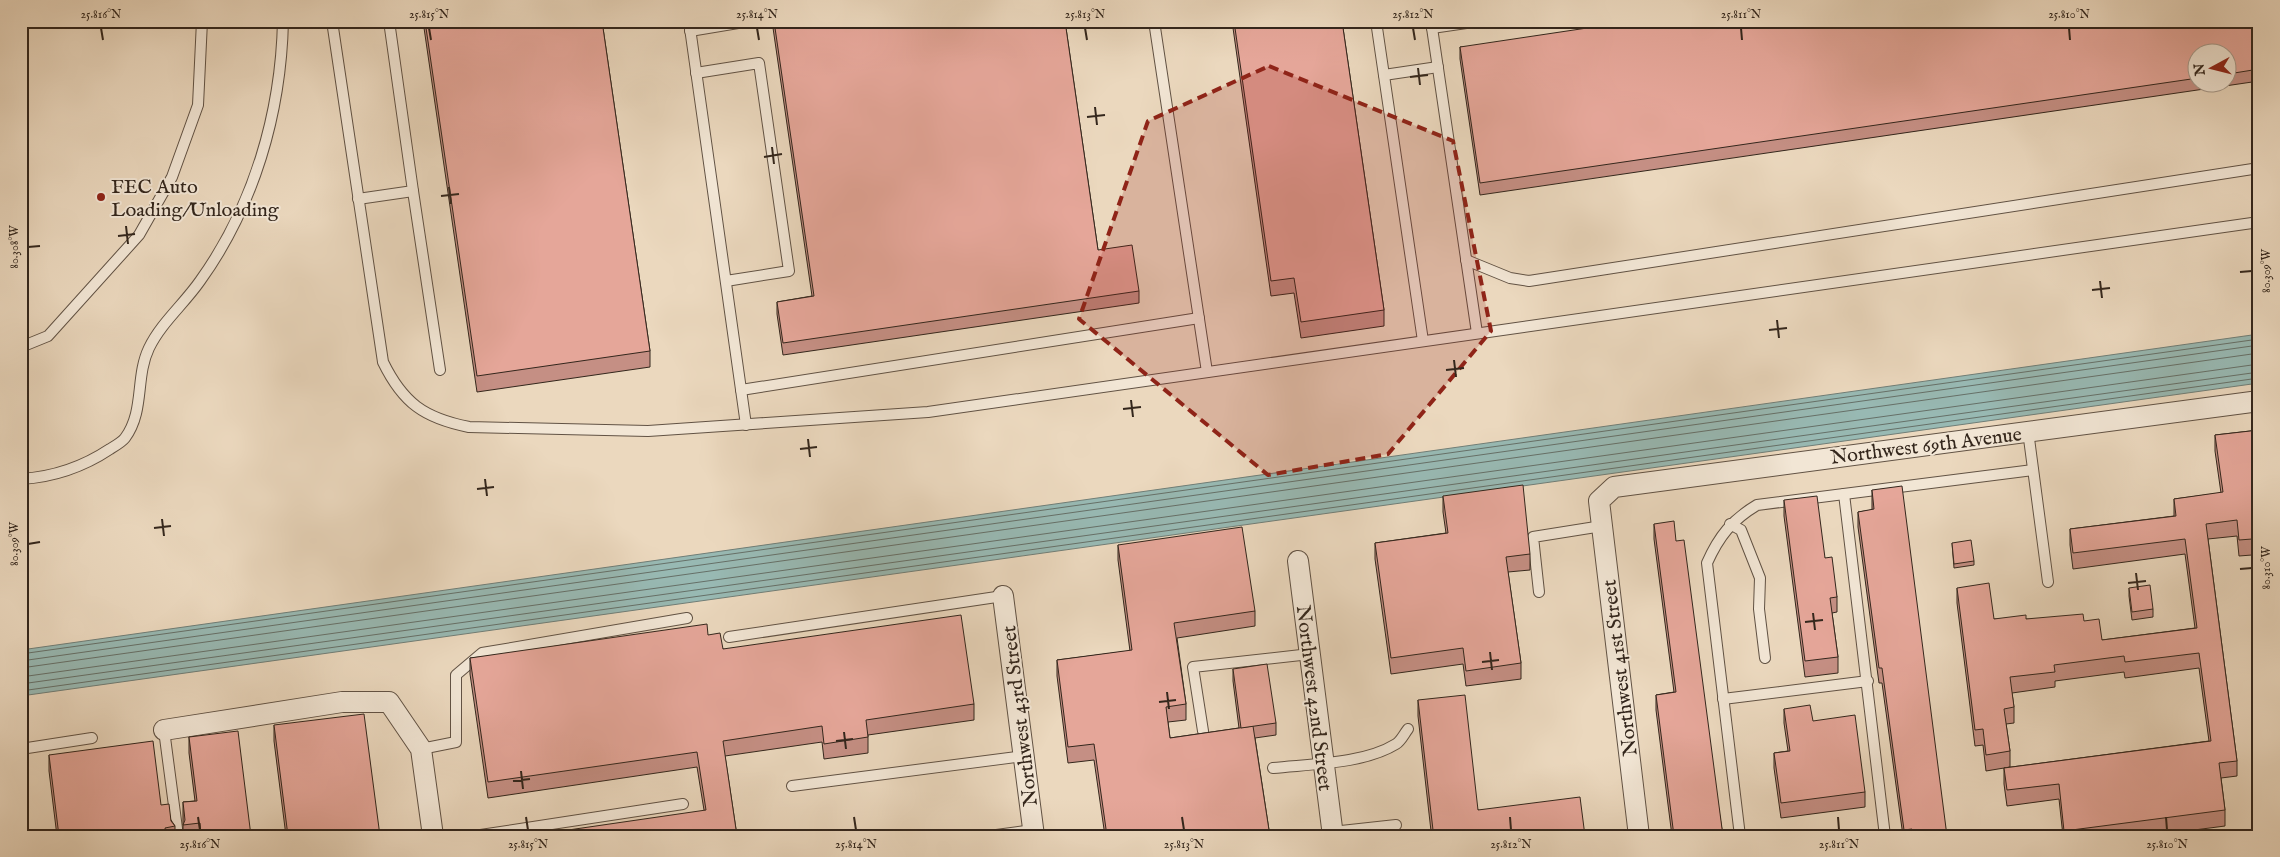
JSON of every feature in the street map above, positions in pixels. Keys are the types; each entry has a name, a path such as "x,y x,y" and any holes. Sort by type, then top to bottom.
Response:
{"street":[{"name":"Northwest 69th Avenue","path":"1599,501 1614,487 2259,401"},
{"name":"Northwest 41st Street","path":"1599,501 1639,836"},
{"name":"Northwest 42nd Street","path":"1298,561 1333,834"},
{"name":"Northwest 43rd Street","path":"1003,596 1033,833"},
{"path":"164,730 342,702 389,702 421,749 433,836"}],"lane":[{"path":"21,347 48,336 139,236 172,177 198,105 202,21"},
{"path":"21,479 69,471 101,455 124,439 138,416 140,374 147,352 160,331 201,281 236,220 262,157 276,105 283,21"},
{"path":"332,21 383,362 406,399 430,416 469,427 648,431 928,412 2259,222"},
{"path":"389,21 440,370"},
{"path":"746,425 690,26 750,21"},
{"path":"1154,21 1207,372"},
{"path":"1376,21 1423,341"},
{"path":"1477,333 1432,25 1480,21"},
{"path":"696,73 759,63 789,271 726,281"},
{"path":"1384,75 1438,67"},
{"path":"1466,260 1510,278 1529,281 2259,168"},
{"path":"358,199 413,191"},
{"path":"741,390 1198,318"},
{"path":"2028,432 2048,582"},
{"path":"1740,836 1707,563 1722,534 1730,524 1757,504 2033,470"},
{"path":"1844,494 1868,681 1885,836"},
{"path":"1730,524 1741,530 1760,578 1760,609 1765,658"},
{"path":"1539,592 1533,537 1602,526"},
{"path":"729,637 1003,596"},
{"path":"421,749 456,742 456,675 482,652 687,618"},
{"path":"1203,731 1194,667 1310,654"},
{"path":"1723,699 1868,681"},
{"path":"1273,768 1324,763 1375,754 1398,743 1408,729"},
{"path":"164,730 178,836"},
{"path":"21,749 92,738"},
{"path":"792,786 1024,756"},
{"path":"474,836 683,804"},
{"path":"1333,834 1396,825"},
{"path":"989,836 1033,833"}],"highlighted area":[{"path":"1269,66 1453,141 1491,331 1388,454 1268,475 1079,319 1148,121"}],"water":[{"path":"2259,334 2259,383 21,696 21,650"}],"building":[{"path":"425,21 602,21 650,351 477,376"},
{"path":"774,21 1065,21 1098,250 1132,245 1139,291 783,343 777,302 814,296"},
{"path":"1234,21 1342,21 1384,310 1301,322 1294,278 1271,281"},
{"path":"1634,21 2259,21 2259,69 2238,72 2238,42 2188,42 2188,79 1480,183 1460,47"},
{"path":"2259,430 2259,584 2257,584 2252,539 2239,540 2237,520 2206,524 2237,761 2219,763 2225,810 2064,831 2059,784 2007,790 2004,768 2211,741 2199,653 2125,662 2124,656 2054,665 2055,672 2010,677 2014,707 2004,709 2010,751 1986,755 1983,729 1975,730 1957,588 1989,583 1994,619 2026,615 2026,619 2083,614 2084,621 2099,619 2102,640 2197,628 2185,539 2073,553 2070,529 2176,516 2174,499 2223,492 2215,435"},
{"path":"1523,485 1530,554 1506,557 1521,663 1466,671 1463,648 1391,658 1375,543 1448,533 1443,496"},
{"path":"1902,486 1947,836 1913,836 1912,829 1904,830 1882,668 1879,668 1858,512 1874,509 1872,490"},
{"path":"1817,496 1825,558 1832,557 1837,597 1830,598 1838,657 1805,661 1784,500"},
{"path":"1674,521 1676,541 1684,540 1723,836 1674,836 1656,695 1676,692 1654,524"},
{"path":"1242,527 1255,611 1174,623 1186,704 1166,707 1170,738 1253,726 1269,830 1255,832 1256,836 1107,836 1094,744 1068,747 1057,660 1132,650 1118,545"},
{"path":"1971,540 1974,561 1954,564 1952,543"},
{"path":"2150,585 2153,609 2132,612 2129,588"},
{"path":"961,615 974,704 866,720 868,737 824,744 822,726 723,741 737,836 527,836 706,810 697,752 488,782 470,658 707,624 708,635 720,633 723,649"},
{"path":"1267,664 1276,723 1241,728 1233,669"},
{"path":"1465,695 1478,810 1580,797 1585,836 1422,836 1421,832 1433,830 1418,700"},
{"path":"1810,705 1813,721 1855,715 1865,792 1781,803 1774,753 1790,751 1784,709"},
{"path":"364,714 380,836 288,836 274,725"},
{"path":"238,731 251,836 201,836 200,823 183,825 185,820 183,802 197,801 189,737"},
{"path":"153,741 161,805 169,804 171,821 175,826 165,828 166,836 59,836 49,755"}],"place":[{"name":"FEC Auto Loading/Unloading","path":"101,197"}]}
